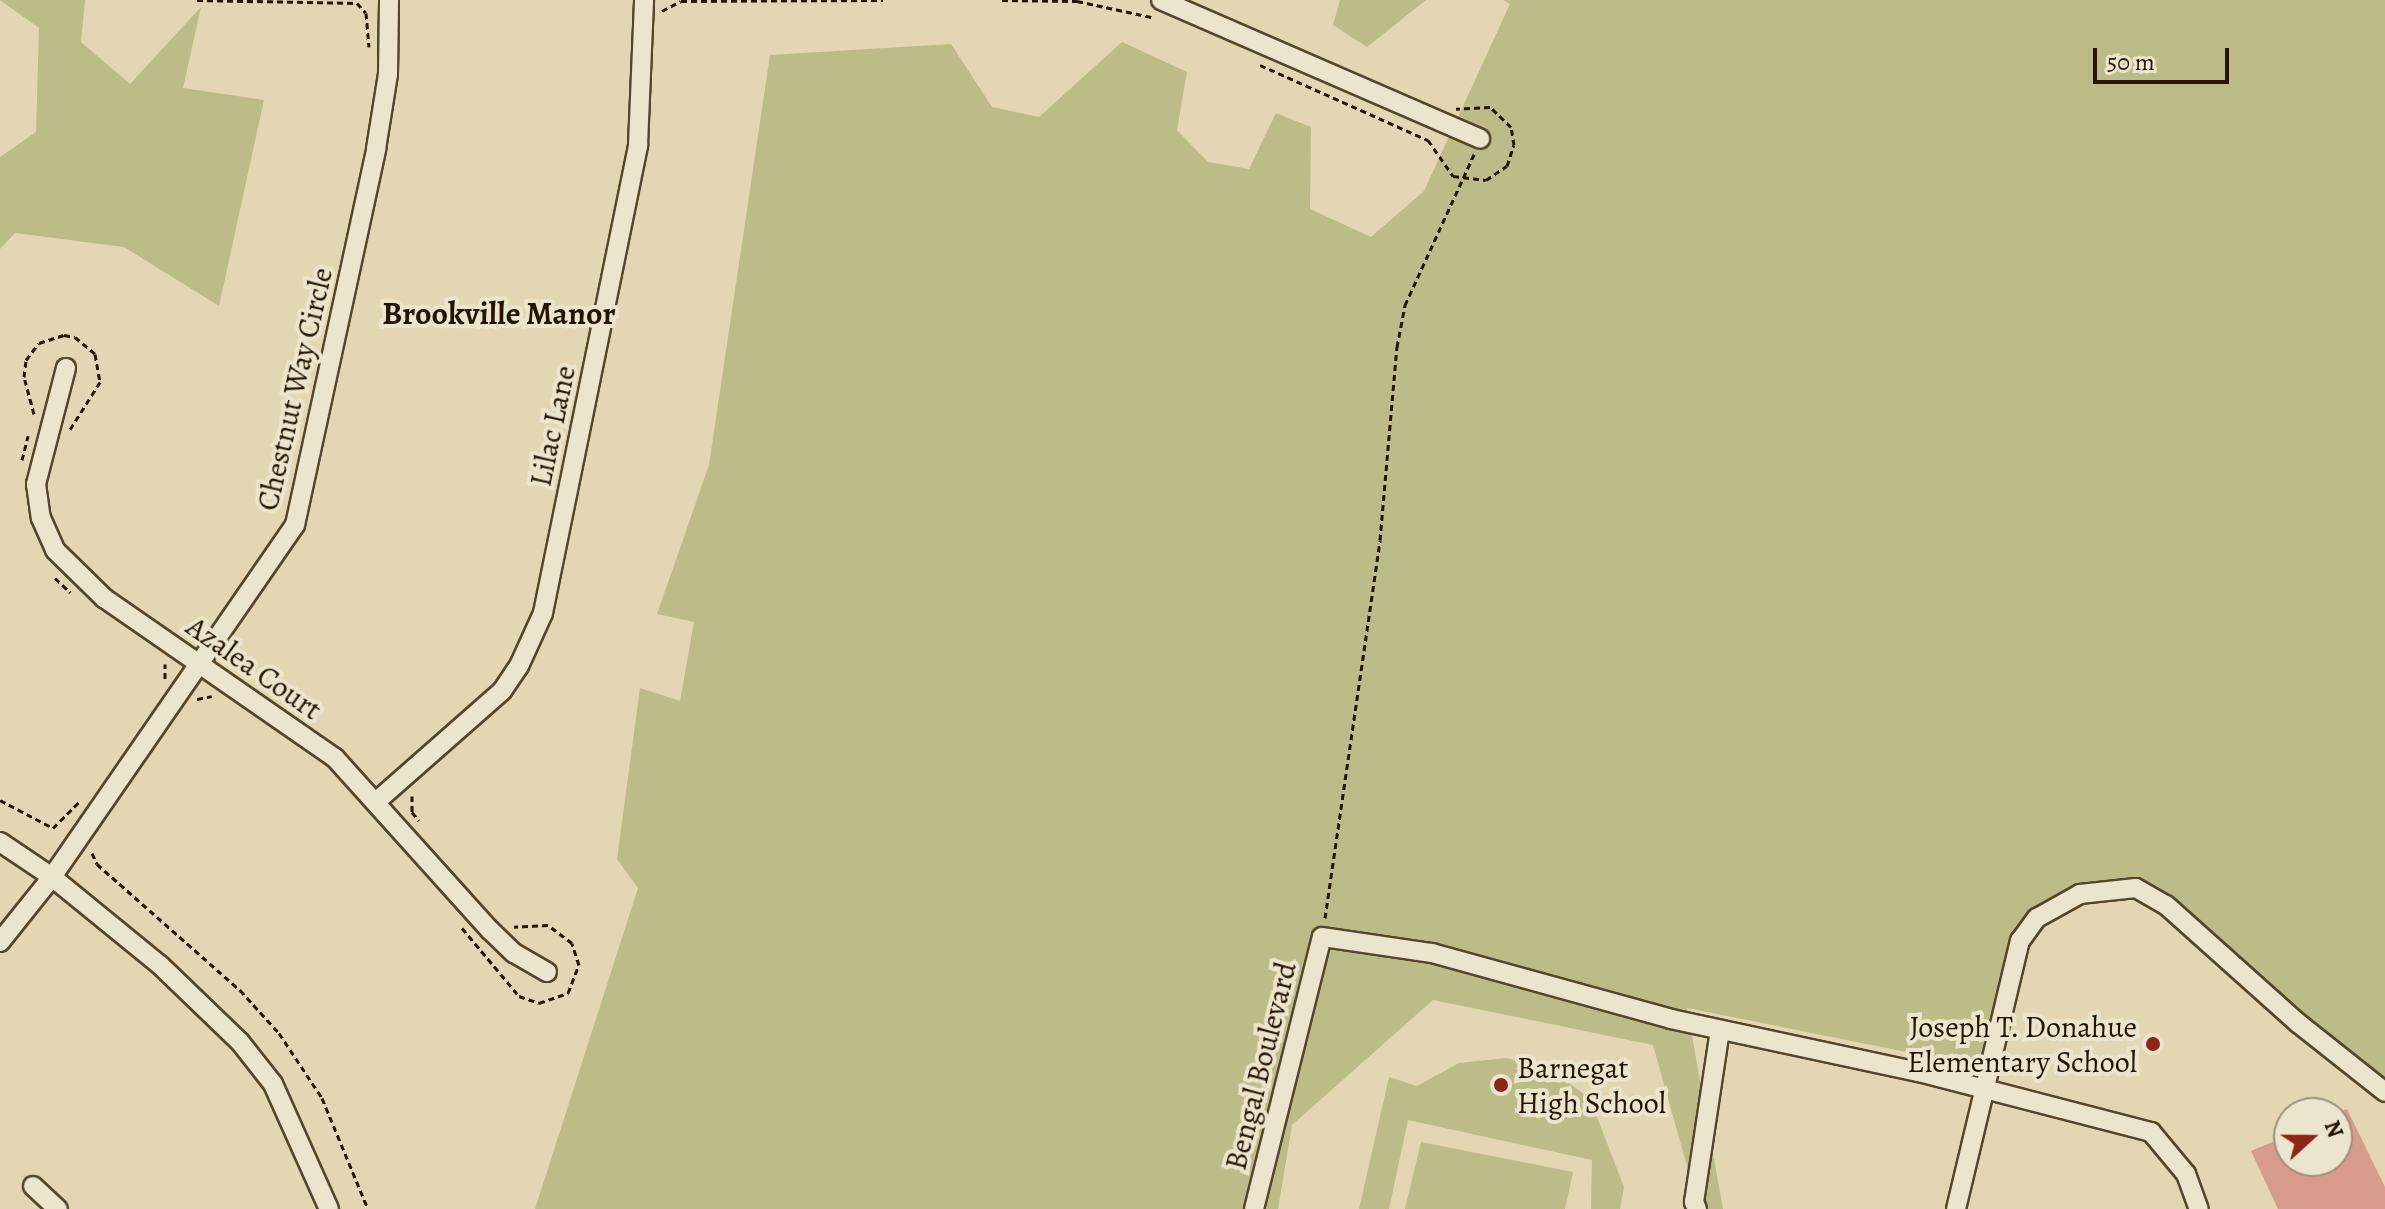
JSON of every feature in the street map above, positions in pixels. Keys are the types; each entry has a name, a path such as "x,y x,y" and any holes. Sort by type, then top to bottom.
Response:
{"street":[{"name":"Chestnut Way Circle","path":"0,942 52,877 196,663 295,525 376,149 388,74 389,0"},
{"name":"Lilac Lane","path":"378,800 502,691 543,613 638,145 644,0"},
{"path":"1161,0 1480,139"},
{"name":"Azalea Court","path":"66,368 36,484 41,518 55,550 77,575 196,663 335,758 378,800 490,930 514,953 547,972"},
{"path":"0,842 52,877 160,965 240,1042 273,1084 329,1209"},
{"path":"1956,1209 2020,941 2037,918 2060,901 2118,887 2136,888 2166,905 2298,1023 2385,1092"},
{"path":"1322,937 1432,953 1720,1030 1983,1089 2151,1132 2186,1174 2199,1209"},
{"name":"Bengal Boulevard","path":"1254,1209 1322,937"},
{"path":"1697,1209 1694,1202 1720,1030"},
{"path":"33,1186 58,1209"}],"path":[{"path":"197,0 357,3 366,13 369,50"},
{"path":"661,16 666,5 681,1 883,0"},
{"path":"1322,937 1380,540 1397,347 1405,305 1480,139"},
{"path":"34,419 35,406 24,377 26,360 39,343 64,335 75,337 95,354 100,382 63,442"},
{"path":"20,470 30,431"},
{"path":"49,569 76,597"},
{"path":"170,621 193,632 205,625"},
{"path":"163,660 164,680"},
{"path":"194,702 214,697"},
{"path":"415,791 412,812 422,825"},
{"path":"0,800 53,828 85,795"},
{"path":"91,846 97,864 240,990 279,1033 322,1098 368,1209"},
{"path":"452,917 519,996 539,1003 568,993 578,973 572,943 548,925 510,926"}],"green space":[{"path":"0,0 85,0 81,42 130,84 201,7 183,88 264,100 219,306 124,247 15,233 0,249 0,157 36,132 39,28"},
{"path":"1340,0 1426,0 1367,47 1333,25"},
{"path":"1503,0 2385,0 2385,1098 2284,1025 2133,883 2080,887 2028,927 1987,1068 1687,1008 1723,1209 1699,1209 1653,1045 1433,1000 1292,1125 1278,1209 535,1209 638,888 617,859 640,688 680,701 694,622 657,614 709,465 770,55 951,44 992,107 1039,117 1122,42 1187,72 1177,130 1208,162 1249,169 1276,113 1311,127 1310,209 1371,237 1424,191 1510,4"},
{"path":"1506,1058 1551,1069 1590,1099 1624,1187 1620,1209 1591,1209 1592,1160 1408,1120 1389,1209 1359,1209 1389,1077 1417,1086 1459,1063"},
{"path":"1421,1142 1573,1172 1565,1209 1405,1209"}],"building":[{"path":"2353,1121 2385,1187 2385,1209 2278,1209 2251,1151 2273,1142 2273,1177 2353,1177"}],"place":[{"name":"Joseph T. Donahue Elementary School","path":"2153,1044"},
{"name":"Barnegat High School","path":"1501,1085"}],"district":[{"name":"Brookville Manor","path":"499,313"}]}
